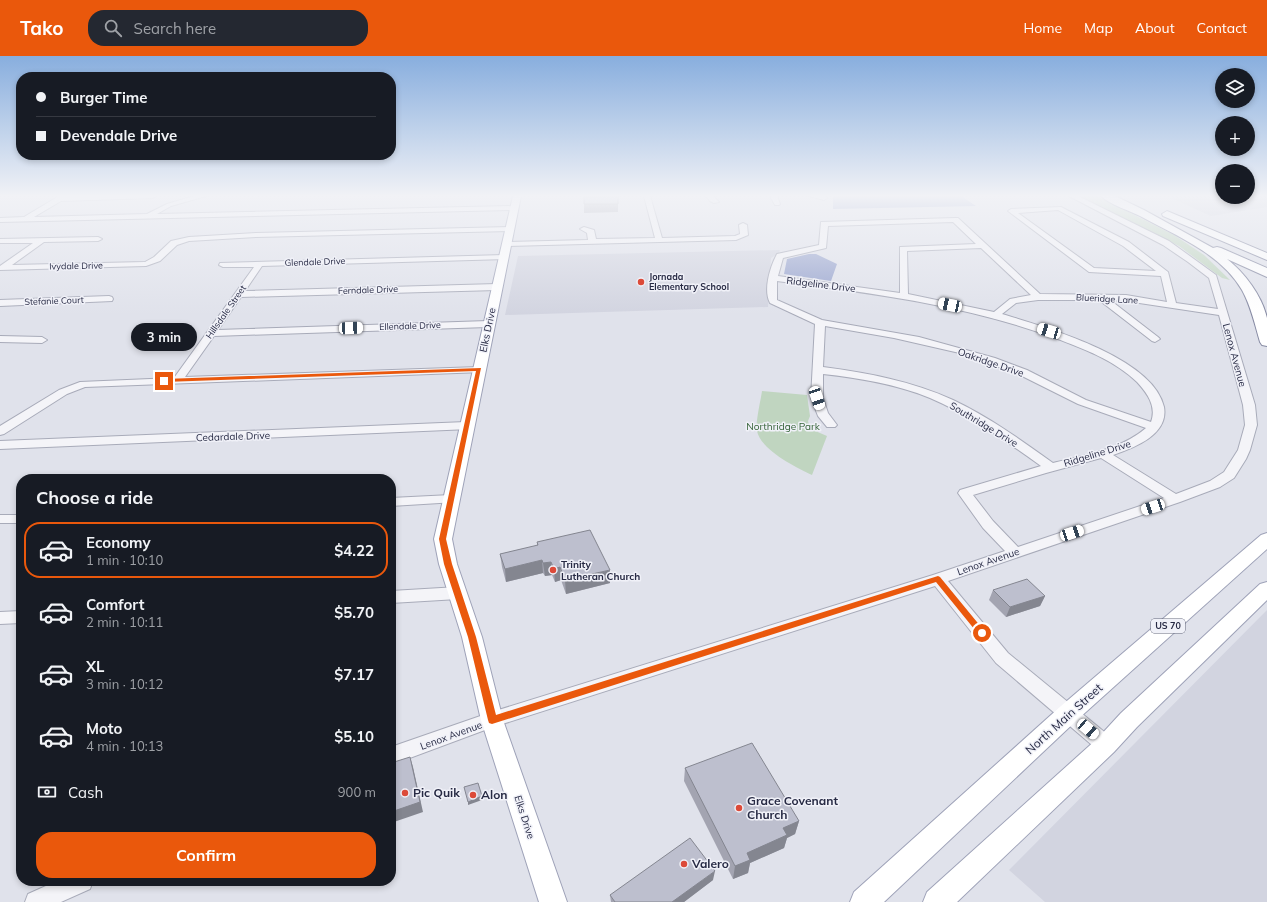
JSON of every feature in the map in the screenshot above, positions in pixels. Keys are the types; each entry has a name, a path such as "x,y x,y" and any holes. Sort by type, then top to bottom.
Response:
{"highway":[{"path":"1183,235 1200,245 1223,262 1240,279 1248,290 1254,303 1267,342"},
{"path":"1189,235 1267,273"},
{"path":"1204,235 1267,265"},
{"path":"1216,235 1267,257"},
{"path":"1222,235 1267,252"}],"main road":[{"name":"Elks Drive","path":"508,235 466,426 443,539 444,550 472,637 492,720 553,902"},
{"name":"North Main Street","path":"864,902 1070,713 1267,539"},
{"path":"937,902 1106,745 1129,720 1267,589"}],"street":[{"name":"Ivydale Drive","path":"2,269 151,264 178,240 249,235"},
{"path":"591,235 592,241"},
{"path":"658,235 659,240"},
{"name":"Glendale Drive","path":"223,265 505,250 592,241 659,240 739,237 742,235"},
{"path":"774,278 780,256 823,246 823,235"},
{"path":"972,235 1038,297"},
{"path":"1045,235 1092,270 1164,274"},
{"path":"1110,235 1126,244 1164,274 1172,305"},
{"name":"Lenox Avenue","path":"396,754 492,720 938,579 1174,500 1215,484 1229,475 1240,459 1248,440 1251,425 1249,405 1213,277 1166,243 1151,235"},
{"path":"0,241 98,239"},
{"path":"2,269 42,240"},
{"path":"904,295 903,249 983,246"},
{"name":"Hillsdale Street","path":"178,380 260,264"},
{"name":"Ridgeline Drive","path":"774,278 904,295 996,315 1063,337 1092,349 1128,368 1144,382 1155,398 1159,413 1154,427 1137,441 1103,454 1051,467 965,493 985,522 998,537 1015,552"},
{"name":"Oakridge Drive","path":"774,278 772,288 773,301 820,323 919,339 967,352 1014,368 1081,401 1154,427"},
{"name":"Ferndale Drive","path":"239,294 497,287"},
{"name":"Blueridge Lane","path":"996,315 1013,301 1038,297 1126,298 1223,313"},
{"path":"1100,297 1155,339"},
{"name":"Stefanie Court","path":"0,303 109,299"},
{"path":"820,323 817,398 822,414 831,425"},
{"name":"Ellendale Drive","path":"212,333 488,324"},
{"path":"0,339 42,340"},
{"path":"0,431 63,392 77,386 91,384 479,370"},
{"name":"Southridge Drive","path":"818,370 877,379 935,396 990,425 1051,467"},
{"name":"Cedardale Drive","path":"0,445 466,426"},
{"path":"1103,454 1174,500"},
{"path":"396,502 451,499"},
{"path":"0,520 16,518"},
{"path":"938,579 1002,658 1070,713 1106,745"},
{"path":"396,597 458,593"},
{"path":"0,618 16,617"},
{"path":"36,902 71,886"}],"shaded area":[{"name":"Jornada Elementary School","path":"780,250 779,253 771,258 768,307 505,315 518,256"},
{"path":"1267,610 1267,902 1045,902 1009,870"}],"green space":[{"path":"1158,235 1175,235 1204,255 1230,280 1222,278 1179,246"},
{"name":"Northridge Park","path":"762,391 807,395 810,416 808,421 809,425 813,430 827,436 812,475 780,457 765,445 760,438 757,431 757,423"}],"water":[{"path":"816,254 837,264 831,281 784,274 787,259"}],"building":[{"path":"590,530 610,570 565,580 560,567 554,569 551,562 543,563 542,560 505,569 500,554 538,545 537,542"},
{"path":"1027,579 1045,596 1010,607 993,590"},
{"name":"Grace Covenant Church","path":"752,743 799,821 783,828 787,835 747,853 750,860 735,866 685,768"},
{"path":"410,757 420,802 396,810 396,761"},
{"name":"Alon","path":"478,783 482,796 468,802 464,787"},
{"name":"Valero","path":"690,838 715,871 672,902 615,902 610,895"}],"place":[{"name":"Jornada Elementary School","path":"641,282"},
{"name":"Trinity Lutheran Church","path":"553,570"},
{"name":"Pic Quik","path":"405,793"},
{"name":"Alon","path":"473,795"},
{"name":"Grace Covenant Church","path":"739,808"},
{"name":"Valero","path":"684,864"}],"route":[{"path":"164,381 479,370 443,539 448,564 472,637 492,720 938,579 982,633"}]}
